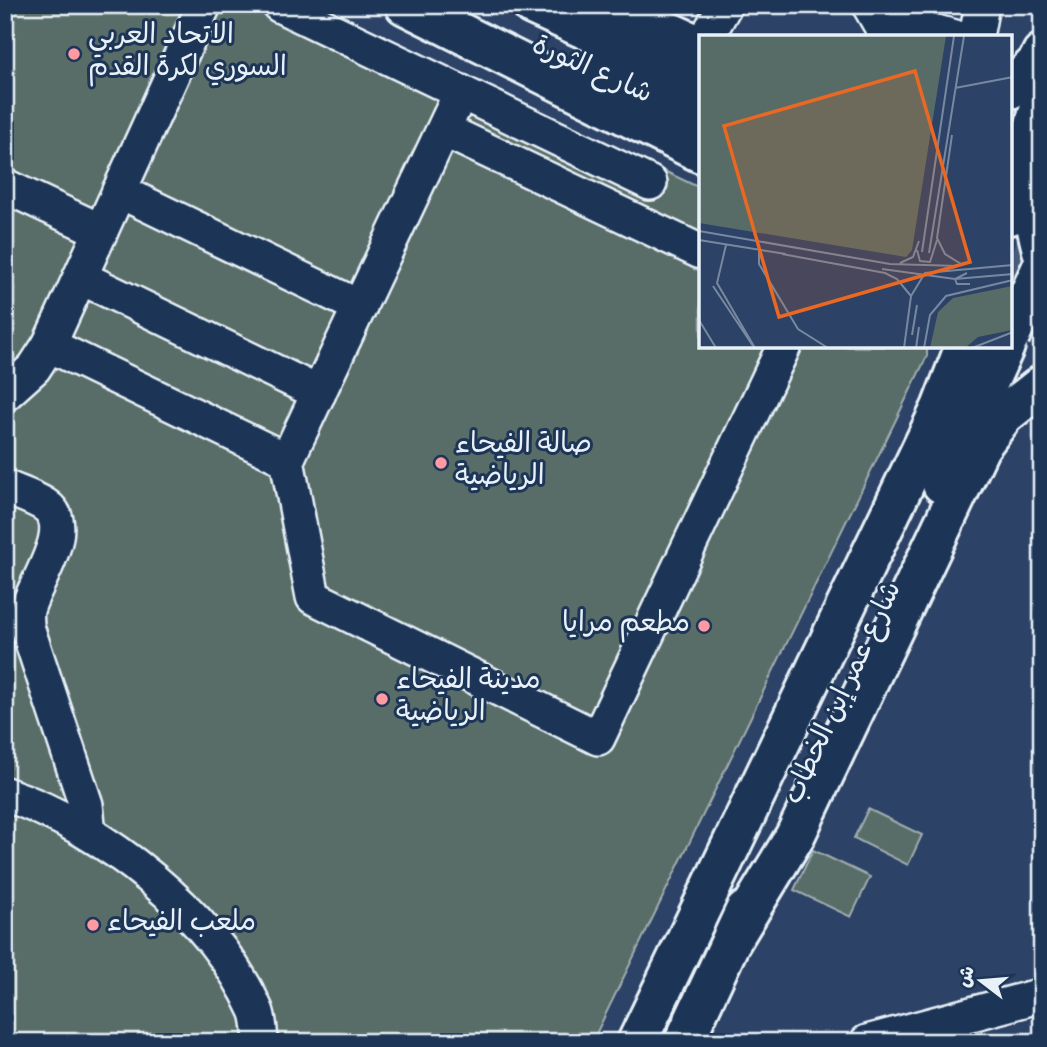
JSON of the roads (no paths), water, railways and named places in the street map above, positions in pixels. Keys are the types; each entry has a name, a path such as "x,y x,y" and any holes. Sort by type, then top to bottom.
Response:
{"main road":[{"path":"405,5 631,120 691,138"},
{"name":"شارع الثورة","path":"443,5 691,138"},
{"name":"شارع الثورة","path":"532,5 699,81"},
{"path":"609,5 699,45"},
{"path":"1012,87 1037,63 1042,53"},
{"path":"1012,208 1042,99"},
{"path":"1042,181 1035,221 1042,250"},
{"path":"1012,332 1042,267"},
{"path":"941,408 956,348"},
{"path":"941,408 964,348"},
{"name":"شارع عمر إبن الخطاب","path":"684,1042 1004,348"},
{"path":"732,940 795,836 981,447 1004,415 1042,385"},
{"name":"شارع عمر إبن الخطاب","path":"637,1042 941,408"}],"street":[{"path":"5,394 34,368 49,345 204,5"},
{"path":"279,5 650,183"},
{"path":"708,35 725,5"},
{"path":"869,5 884,31 925,29 948,35"},
{"path":"976,35 982,5"},
{"path":"461,92 287,460 313,597 598,738 782,348"},
{"path":"591,200 631,120"},
{"path":"444,130 699,251"},
{"path":"633,220 650,183 691,138"},
{"path":"5,186 101,231"},
{"path":"119,191 360,307"},
{"path":"80,277 319,393"},
{"path":"49,345 287,460"},
{"path":"5,487 48,506 55,519 57,534 52,553 27,610 27,627 86,804 89,833"},
{"path":"5,794 89,833 164,889 216,944 257,1012 261,1042"},
{"path":"867,1042 1042,995"}],"tunnel":[{"path":"1012,258 1042,270"}],"place":[{"name":"الاتحاد العربي السوري لكرة القدم","path":"74,54"},
{"name":"صالة الفيحاء الرياضية","path":"441,463"},
{"name":"مطعم مرايا","path":"704,626"},
{"name":"مدينة الفيحاء الرياضية","path":"382,699"},
{"name":"ملعب الفيحاء","path":"93,925"}]}
